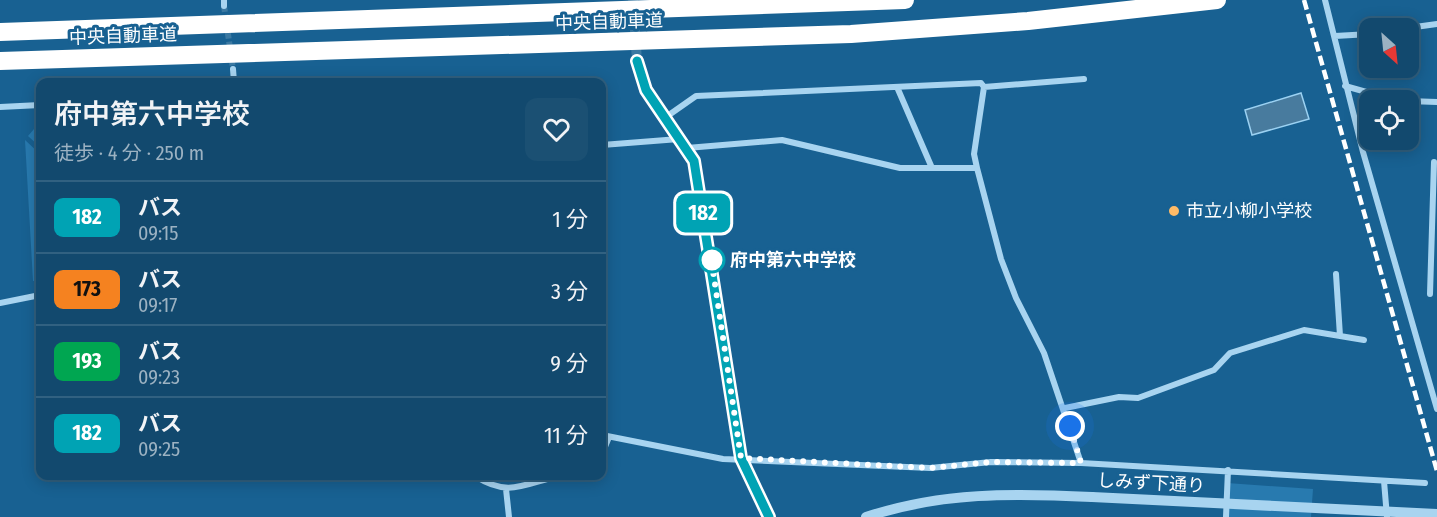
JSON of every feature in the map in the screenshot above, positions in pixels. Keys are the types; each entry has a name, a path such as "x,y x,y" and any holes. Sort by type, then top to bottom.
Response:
{"highway":[{"name":"中央自動車道","path":"0,32 905,0"},
{"name":"中央自動車道","path":"0,61 851,34 1028,21 1217,0"}],"street":[{"path":"1325,0 1345,86 1437,409"},
{"path":"1419,26 1437,24"},
{"path":"1335,36 1359,35"},
{"path":"637,61 646,90 694,161 741,458 769,517"},
{"path":"233,69 234,78"},
{"path":"666,117 696,96 981,83 984,87 1083,79"},
{"path":"1345,86 1359,90"},
{"path":"897,87 932,168"},
{"path":"984,87 974,154 977,168 1001,259 1016,298 1044,353 1065,408 1081,463"},
{"path":"1419,101 1437,102"},
{"path":"0,107 36,105"},
{"path":"606,145 782,140 900,168 977,168"},
{"path":"1430,294 1434,162"},
{"path":"1336,274 1340,336"},
{"path":"0,303 36,296"},
{"path":"1065,408 1119,397 1138,398 1214,370 1230,352 1304,330 1364,340"},
{"path":"606,436 723,459 930,468 991,462 1081,463 1425,483"},
{"path":"1226,517 1228,470"},
{"path":"482,480 506,489 542,480"},
{"path":"1384,481 1387,517"},
{"path":"506,489 509,517"},
{"name":"しみず下通り","path":"874,516 927,501 984,494 1092,496 1437,514"}],"shaded area":[{"path":"1301,93 1309,119 1252,135 1245,110"},
{"path":"36,127 36,143 28,136"},
{"path":"25,140 36,150 36,281 33,281"},
{"path":"1227,483 1313,489 1311,517 1224,517"}],"tunnel":[{"path":"633,0 637,61"},
{"path":"224,6 233,69"}],"railway":[{"path":"1304,0 1437,471"}],"bus line":[{"name":"182","path":"637,61 646,90 694,161 728,365 738,444 743,466 769,517"}],"place":[{"name":"市立小柳小学校","path":"1174,211"},
{"name":"府中第六中学校","path":"712,260"}],"route":[{"path":"712,260 710,251 741,458 779,462 930,468 991,462 1081,463 1070,426"}]}
